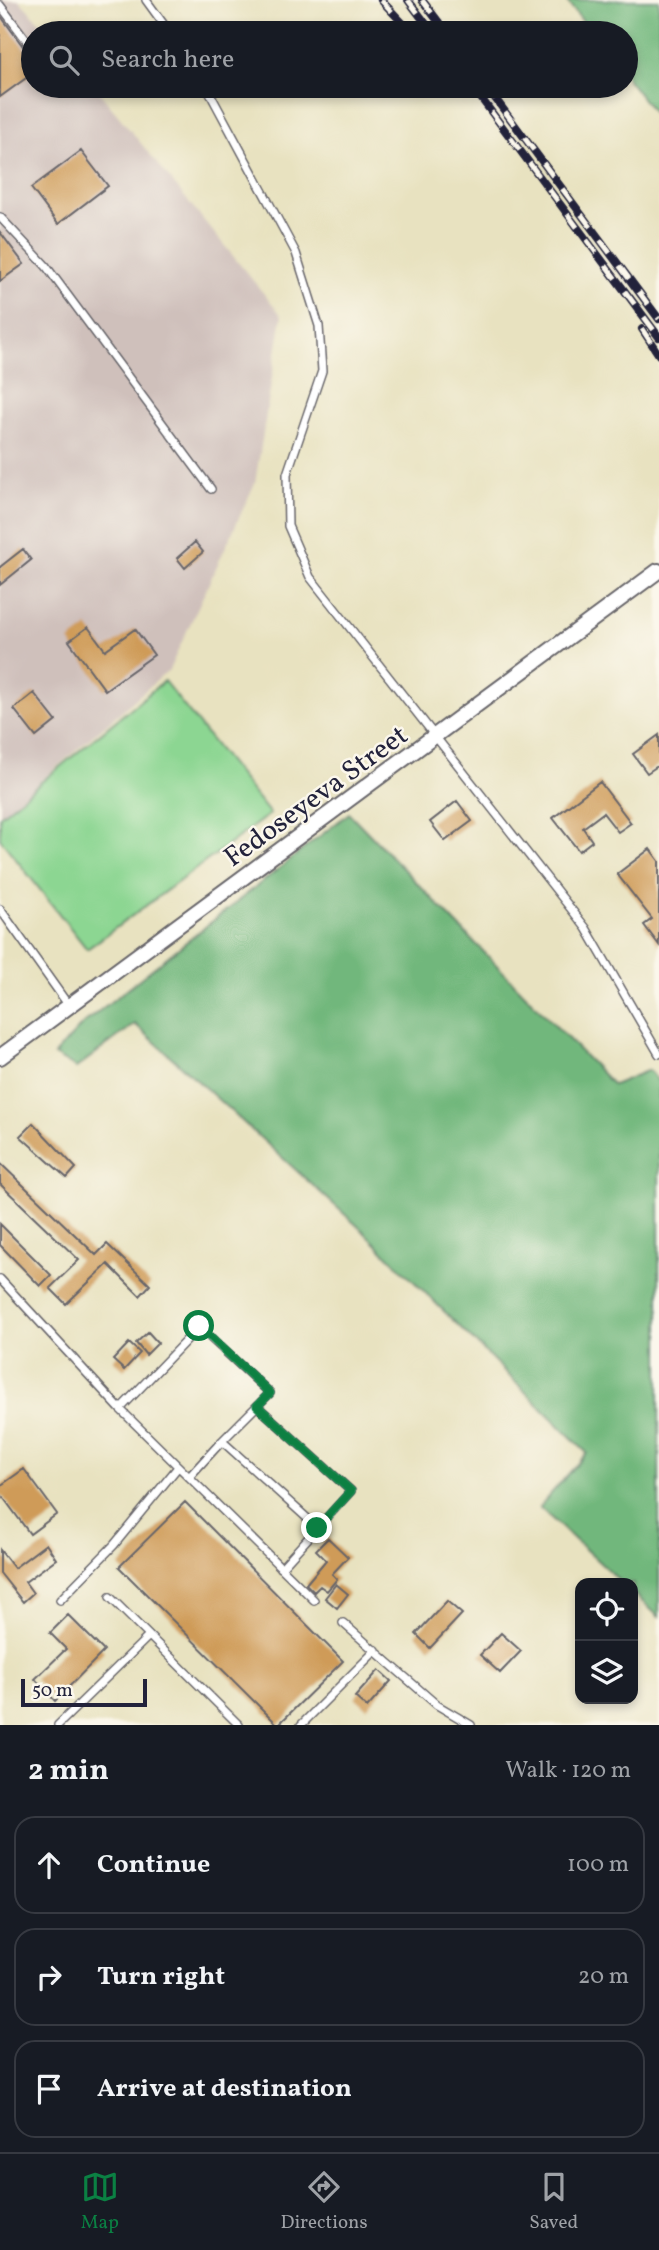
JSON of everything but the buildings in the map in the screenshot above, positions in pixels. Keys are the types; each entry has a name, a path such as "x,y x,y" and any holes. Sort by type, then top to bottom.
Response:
{"street":[{"name":"Fedoseyeva Street","path":"0,1057 658,571"}],"lane":[{"path":"146,0 161,21"},
{"path":"0,5 21,34"},
{"path":"212,98 296,253 320,326 322,371 287,474 288,526 310,578 586,928 659,1054"},
{"path":"0,217 46,266 211,489"},
{"path":"0,909 69,1006"},
{"path":"0,1279 120,1409 314,1600"},
{"path":"120,1409 199,1326 270,1393 189,1477"},
{"path":"257,1406 351,1491 281,1568"},
{"path":"222,1441 317,1528"},
{"path":"60,1600 114,1545 178,1467"},
{"path":"110,1597 239,1725"},
{"path":"343,1623 437,1705 471,1725"},
{"path":"58,1725 148,1637"},
{"path":"302,1725 376,1650"}],"shaded area":[{"path":"0,0 19,0 39,21 21,21 21,98 104,98 282,316 255,483 169,670 0,816"}],"green space":[{"path":"566,0 659,0 659,120 638,93 638,21 583,21"},
{"path":"164,681 270,814 87,949 0,839 0,816"},
{"path":"349,813 613,1085 649,1070 659,1082 659,1617 638,1598 638,1578 617,1578 539,1507 587,1453 362,1230 135,1024 76,1068 54,1055 84,1023"}],"railway":[{"path":"381,0 401,21"},
{"path":"408,0 424,21"},
{"path":"422,0 438,21"},
{"path":"481,98 659,337"},
{"path":"495,98 659,319"},
{"path":"642,329 659,355"}],"route":[{"path":"199,1326 270,1393 257,1406 351,1491 317,1528"}]}
